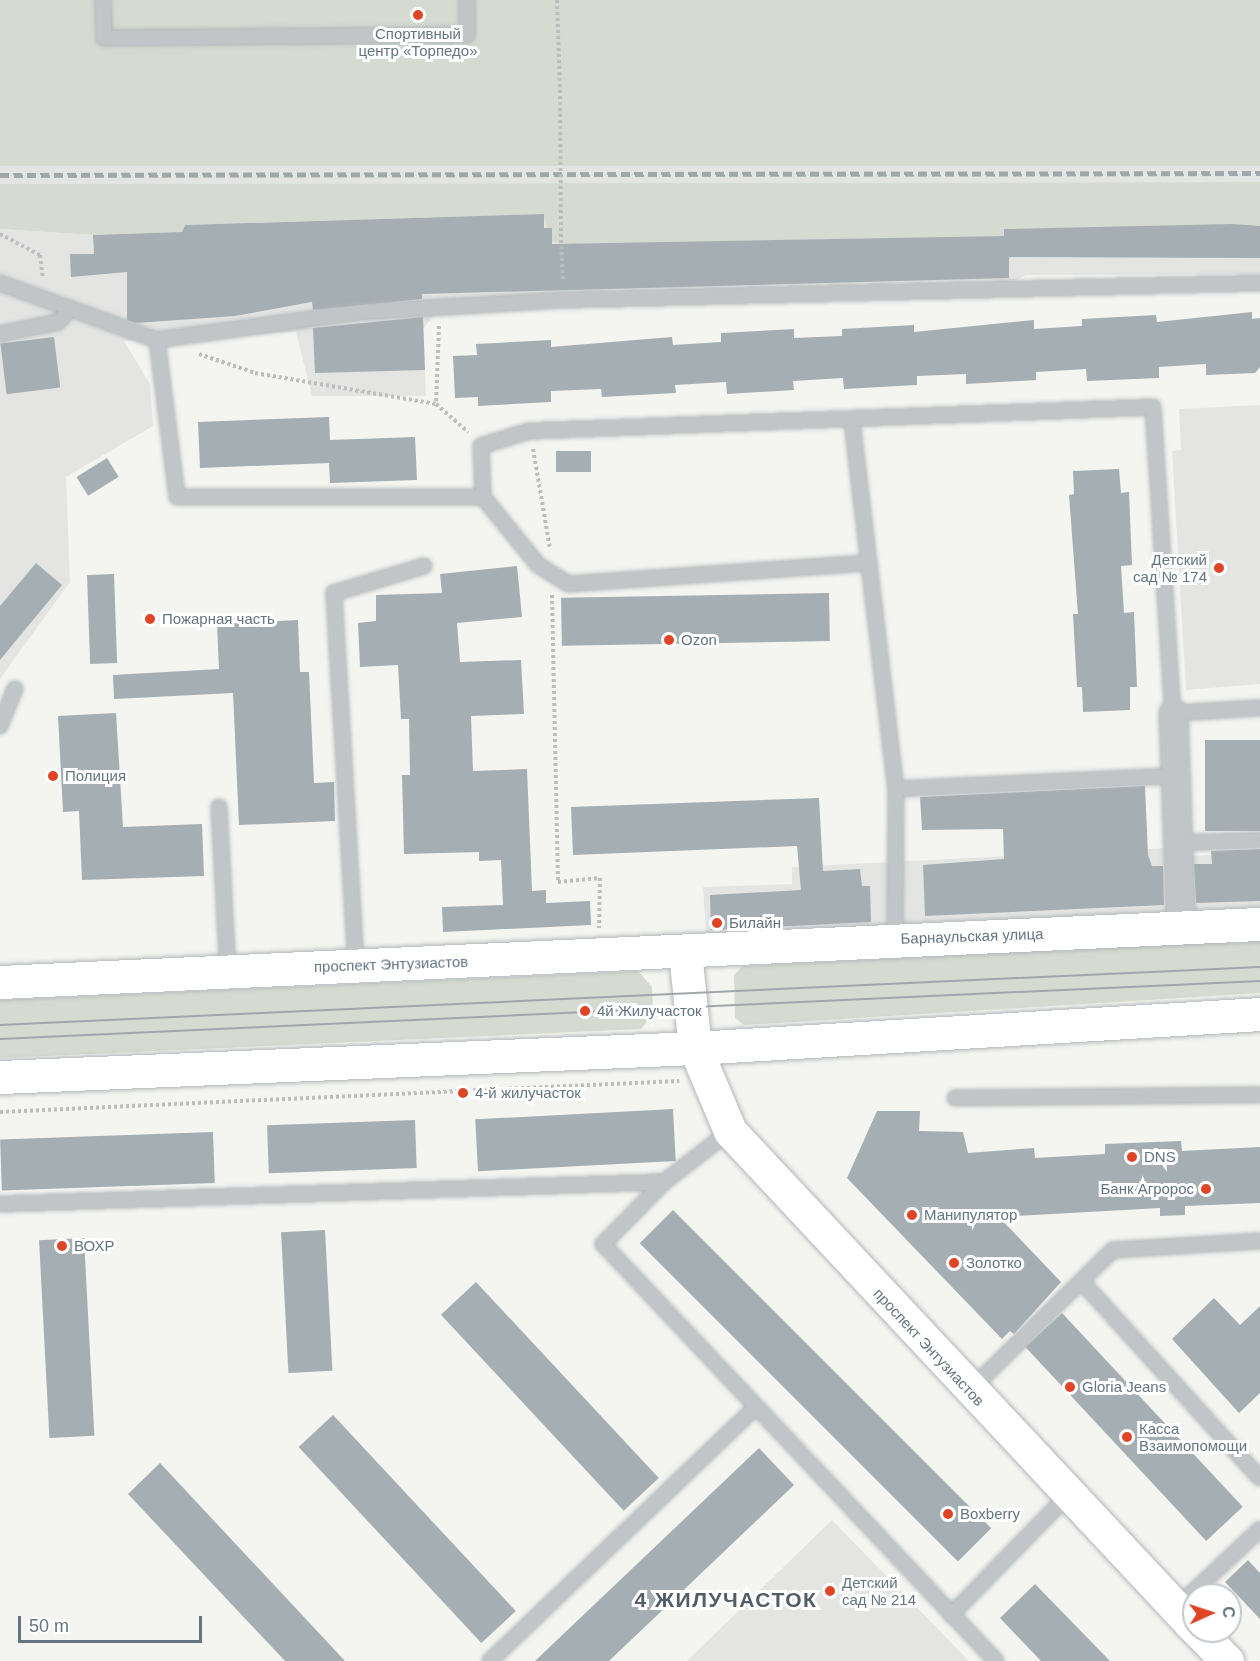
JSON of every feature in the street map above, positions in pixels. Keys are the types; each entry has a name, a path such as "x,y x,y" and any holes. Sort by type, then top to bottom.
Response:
{"main road":[{"name":"Барнаульская улица","path":"685,952 1260,924"},
{"name":"проспект Энтузиастов","path":"0,982 685,952 694,1048 710,1092 730,1131 1067,1496 1182,1615"},
{"path":"0,1077 694,1048 1260,1014"},
{"name":"проспект Энтузиастов","path":"1209,1643 1227,1661"}],"street":[{"path":"1173,713 1181,928"}],"lane":[{"path":"103,0 104,38 116,38 467,35 467,0"},
{"path":"0,283 40,296 69,310 157,340 362,312 563,300 1260,283"},
{"path":"0,334 57,322 69,310"},
{"path":"157,340 177,497 483,497"},
{"path":"867,564 568,584 538,565 483,497 481,446 529,431 852,421 1153,407 1173,713 1260,708"},
{"path":"852,421 867,564 896,789 896,940"},
{"path":"356,965 334,593 424,566"},
{"path":"0,726 15,689"},
{"path":"896,789 1175,776"},
{"path":"219,807 228,972"},
{"path":"1178,843 1260,840"},
{"path":"955,1098 1260,1095"},
{"path":"730,1131 664,1182 603,1244 754,1409 996,1661"},
{"path":"0,1204 664,1182"},
{"path":"970,1391 1083,1284 1113,1250 1128,1246 1260,1241"},
{"path":"1083,1284 1260,1478"},
{"path":"490,1661 754,1409"},
{"path":"951,1615 1067,1496"},
{"path":"1219,1583 1260,1529"}],"path":[{"path":"557,0 563,300"},
{"path":"0,234 40,255 40,296"},
{"path":"436,404 442,307"},
{"path":"157,340 255,373 436,404 481,446"},
{"path":"529,431 552,574 558,882 600,878 599,956"},
{"path":"0,1112 685,1080 710,1092"}],"shaded area":[{"path":"0,0 1260,0 1260,166 0,166"},
{"path":"1260,162 1260,182 0,184 0,166"},
{"path":"1260,182 1260,226 1004,229 1004,236 572,244 552,242 543,214 185,225 182,232 93,235 0,229 0,184"},
{"path":"544,214 552,242 572,244 1260,226 1260,274 1026,275 1009,284 445,302 423,329 426,396 312,396 296,332 124,341 150,384 153,426 66,477 70,582 0,679 0,229 93,235 181,232 185,225"},
{"name":"Детский сад № 174","path":"1260,405 1260,684 1186,690 1172,451 1181,450 1179,409"},
{"path":"1166,848 1166,857 1260,853 1260,908 706,933 703,887 792,884 792,867"},
{"path":"1260,939 1260,993 744,1025 735,1018 734,975 743,966"},
{"path":"638,971 652,987 653,1015 641,1029 0,1058 0,1000"},
{"name":"Детский сад № 214","path":"832,1520 969,1661 687,1661"}],"building":[{"path":"544,214 544,228 552,228 552,244 1004,236 1004,229 1232,224 1260,226 1260,258 1009,257 1009,278 422,294 422,299 313,310 312,302 235,316 136,323 127,320 127,272 71,277 70,254 94,254 93,235 182,232 185,225"},
{"path":"1252,312 1252,319 1260,318 1260,367 1255,373 1206,375 1206,364 1159,367 1159,378 1087,381 1086,369 1036,372 1036,380 966,384 966,374 917,376 917,385 844,389 843,378 793,381 794,390 727,394 726,382 675,385 676,393 602,397 601,389 551,391 551,402 478,406 478,397 455,398 453,356 477,355 476,344 551,340 551,347 672,337 673,345 721,342 721,333 794,329 794,338 842,336 842,329 914,325 914,332 1034,320 1034,329 1082,326 1082,319 1156,315 1157,322"},
{"path":"423,317 425,370 315,373 313,328"},
{"path":"54,337 60,388 7,394 0,344"},
{"path":"329,417 330,440 415,437 417,480 330,483 329,463 200,468 198,422"},
{"path":"556,451 591,451 591,472 556,472"},
{"path":"107,458 119,477 88,496 76,477"},
{"path":"1119,469 1121,493 1129,492 1132,565 1121,566 1124,613 1134,612 1137,687 1130,687 1130,710 1083,712 1082,687 1077,687 1073,614 1078,614 1069,495 1074,494 1073,471"},
{"path":"36,563 62,585 0,660 0,606"},
{"path":"517,566 522,617 457,623 460,662 521,660 524,714 471,716 473,771 527,769 532,891 546,890 546,903 590,901 591,925 443,932 442,907 503,905 501,860 479,861 479,852 404,854 402,775 410,775 409,719 401,719 398,665 360,667 358,623 376,621 376,595 442,593 440,574"},
{"path":"114,574 117,663 90,664 87,575"},
{"path":"829,593 830,641 562,646 561,598"},
{"path":"298,620 300,672 309,672 314,783 334,782 335,821 239,825 233,693 114,699 113,675 219,669 217,624"},
{"path":"116,713 123,827 202,824 204,876 82,880 79,811 63,812 58,716"},
{"path":"1205,740 1260,740 1260,831 1205,831"},
{"path":"1145,786 1148,855 1152,866 1163,866 1164,905 925,916 923,865 1004,859 1003,829 922,830 920,797"},
{"path":"819,798 823,871 860,869 862,886 870,886 871,922 711,930 710,895 801,890 797,846 573,855 571,807"},
{"path":"1260,849 1260,901 1196,903 1194,864 1212,864 1211,851"},
{"path":"673,1109 676,1161 478,1171 475,1119"},
{"path":"877,1111 920,1111 919,1131 963,1132 968,1153 1034,1148 1035,1158 1105,1154 1105,1144 1181,1141 1182,1151 1260,1147 1260,1203 1185,1206 1185,1215 1160,1216 1160,1208 999,1217 1061,1282 1014,1334 1010,1331 1002,1339 847,1178"},
{"path":"415,1120 417,1168 269,1173 267,1125"},
{"path":"213,1132 215,1183 2,1190 0,1139"},
{"path":"673,1210 991,1528 958,1561 640,1243"},
{"path":"325,1230 332,1371 288,1373 281,1232"},
{"path":"84,1238 94,1436 49,1438 39,1240"},
{"path":"476,1282 659,1478 624,1511 441,1315"},
{"path":"1214,1298 1240,1325 1260,1306 1260,1393 1239,1413 1172,1339"},
{"path":"1062,1313 1243,1507 1206,1541 1025,1347"},
{"path":"333,1415 516,1611 481,1643 299,1447"},
{"path":"759,1448 794,1485 609,1661 535,1661"},
{"path":"160,1463 345,1661 285,1661 128,1494"},
{"path":"1248,1560 1260,1573 1260,1619 1242,1600 1242,1583 1225,1582"},
{"path":"1035,1584 1110,1661 1041,1661 1000,1618"}],"tram line":[{"path":"0,1025 1260,967"},
{"path":"0,1039 1260,981"}],"railway":[{"path":"0,175 1260,173"}],"place":[{"name":"Спортивный центр «Торпедо»","path":"418,15"},
{"name":"Детский сад № 174","path":"1219,568"},
{"name":"Пожарная часть","path":"150,619"},
{"name":"Ozon","path":"669,640"},
{"name":"Полиция","path":"53,776"},
{"name":"Билайн","path":"717,923"},
{"name":"4й Жилучасток","path":"585,1011"},
{"name":"4-й жилучасток","path":"463,1093"},
{"name":"DNS","path":"1132,1157"},
{"name":"Банк Агророс","path":"1206,1189"},
{"name":"Манипулятор","path":"912,1215"},
{"name":"ВОХР","path":"62,1246"},
{"name":"Золотко","path":"954,1263"},
{"name":"Gloria Jeans","path":"1070,1387"},
{"name":"Касса Взаимопомощи","path":"1127,1437"},
{"name":"Boxberry","path":"948,1514"},
{"name":"Детский сад № 214","path":"830,1591"}],"district":[{"name":"4 ЖИЛУЧАСТОК","path":"726,1600"}]}
